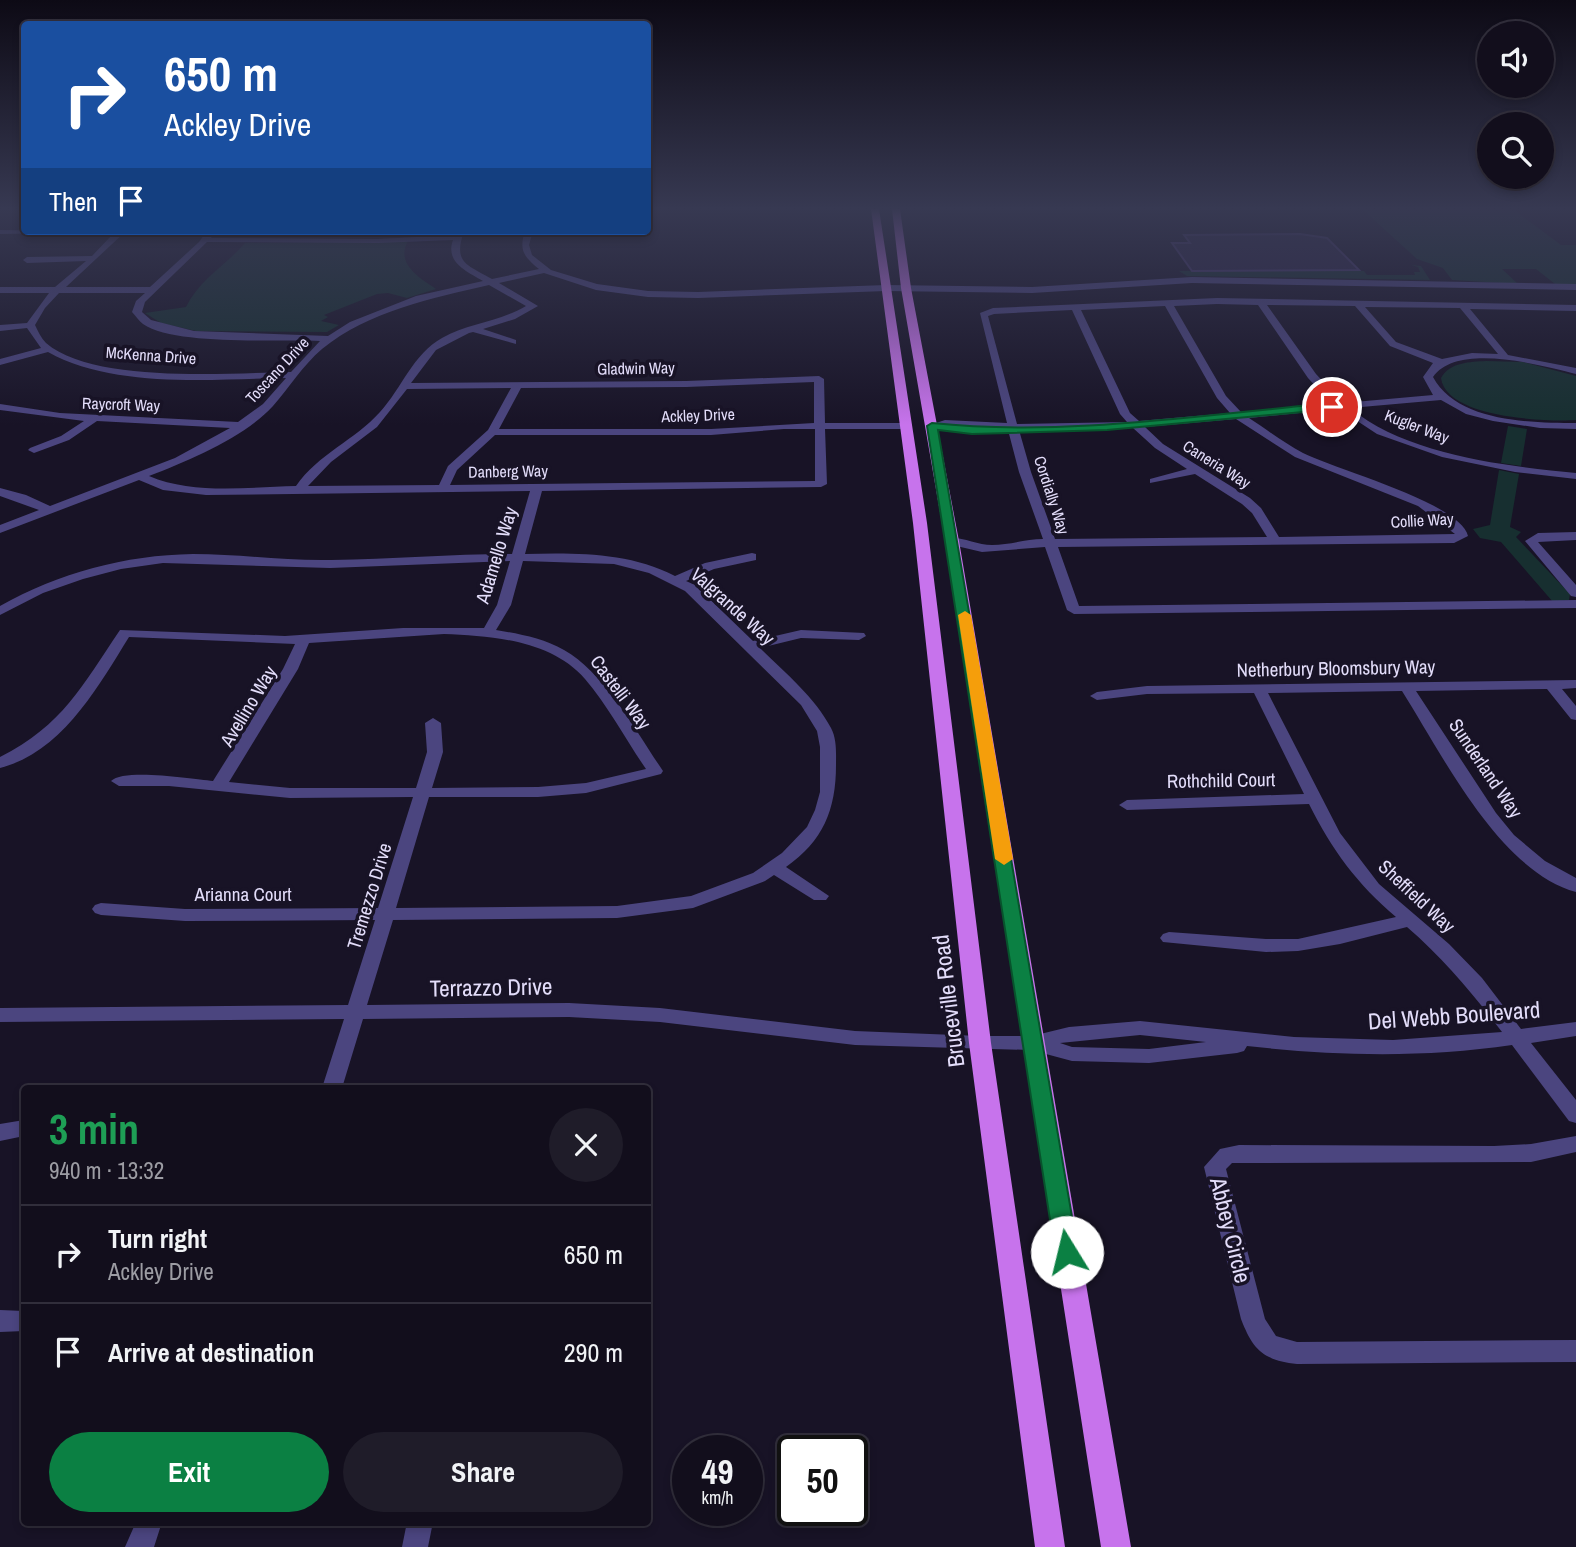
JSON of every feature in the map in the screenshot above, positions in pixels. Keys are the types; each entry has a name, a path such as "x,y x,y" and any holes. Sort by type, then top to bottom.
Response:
{"main road":[{"name":"Bruceville Road","path":"885,281 914,488 981,1043 1050,1547"},
{"name":"Bruceville Road","path":"909,281 1116,1547"},
{"name":"Bruceville Road","path":"900,384 910,398 915,419 932,426"},
{"name":"Bruceville Road","path":"914,488 925,505 931,534 939,539 952,541"}],"street":[{"path":"0,328 30,325 38,309 68,281"},
{"path":"161,281 141,300 137,312 144,322 165,331 193,335 329,339"},
{"name":"Toscano Drive","path":"0,529 197,452 242,426 267,406 307,358 329,339 353,324 398,305 493,281"},
{"path":"574,281 648,294 698,296 886,288 1006,290 1171,281"},
{"path":"1252,281 1576,287"},
{"path":"300,490 316,468 353,442 381,417 425,354 447,339 471,328 533,306 489,282"},
{"path":"1445,285 1442,289 1451,299 1463,306 1504,356"},
{"path":"0,290 152,290"},
{"name":"Cordially Way","path":"1573,313 1561,308 1261,302 1168,303 983,313 1042,543 1071,608 1081,612 1576,604"},
{"name":"Kugler Way","path":"1261,302 1329,396 1385,432 1435,451 1509,468 1576,476"},
{"name":"Collie Way","path":"952,541 963,546 1015,547 1042,543 1454,538 1463,533 1429,507 1299,454 1239,416 1222,398 1168,303"},
{"path":"1358,304 1393,344 1442,363"},
{"name":"Caneria Way","path":"1076,309 1120,407 1159,446 1247,501 1257,511 1275,540"},
{"name":"McKenna Drive","path":"30,325 37,338 49,349 86,364 133,372 293,375"},
{"path":"471,328 513,342"},
{"path":"0,362 49,349"},
{"path":"1576,371 1504,356 1466,358 1442,363 1432,369 1428,377 1432,387 1442,397 1462,408 1505,420 1548,426 1576,426"},
{"name":"Gladwin Way","path":"404,386 819,379 820,427"},
{"path":"443,488 452,468 492,432 518,385"},
{"path":"932,426 967,430 1136,425 1442,397"},
{"name":"Raycroft Way","path":"0,407 93,420 207,422 242,426"},
{"path":"34,450 65,438 93,420"},
{"name":"Ackley Drive","path":"492,432 711,432 774,427 905,426"},
{"name":"Danberg Way","path":"140,476 163,486 194,491 821,484 820,427"},
{"path":"1154,481 1196,470"},
{"name":"Adamello Way","path":"488,632 504,605 537,487"},
{"path":"0,492 47,509"},
{"path":"1576,536 1538,537 1531,541 1576,593"},
{"name":"Valgrande Way","path":"0,611 38,590 78,576 121,565 163,559 330,564 517,557 614,561 654,570 676,580 701,598 807,702 825,731 828,747 828,792 823,810 800,846 774,867 741,886 713,897 639,911 385,914"},
{"path":"676,580 710,566 752,557"},
{"name":"Castelli Way","path":"0,763 24,752 71,715 125,633 303,639 450,631 488,632 532,640 577,663 589,675 655,771 615,782 567,790 290,793 169,781 120,781"},
{"path":"750,646 801,634 859,636"},
{"name":"Avellino Way","path":"216,787 242,755 266,707 290,674 303,639"},
{"path":"1550,684 1576,716"},
{"name":"Netherbury Bloomsbury Way","path":"1097,696 1147,690 1576,684"},
{"name":"Sunderland Way","path":"1406,687 1490,816 1508,839 1539,865 1576,887"},
{"name":"Sheffield Way","path":"1259,689 1334,835 1373,888 1443,948 1475,983 1576,1115"},
{"path":"422,792 435,752 433,723"},
{"name":"Tremezzo Drive","path":"333,1085 422,792"},
{"name":"Rothchild Court","path":"1127,804 1315,799"},
{"path":"774,867 820,896"},
{"name":"Arianna Court","path":"101,908 185,915 385,914"},
{"path":"1168,938 1297,945 1410,920"},
{"name":"Terrazzo Drive","path":"0,1015 624,1012 855,1038 981,1043"},
{"name":"Del Webb Boulevard","path":"981,1043 1032,1043 1069,1034 1140,1028 1294,1044"},
{"name":"Del Webb Boulevard","path":"1032,1043 1072,1054 1149,1056 1213,1047 1294,1044 1434,1046 1576,1030"},
{"path":"0,1133 21,1129"},
{"name":"Abbey Circle","path":"1576,1144 1531,1153 1494,1155 1239,1154 1227,1155 1215,1167 1253,1320 1259,1334 1268,1344 1282,1351 1297,1353 1576,1351"},
{"path":"0,1321 21,1321"},
{"path":"138,1547 148,1526"},
{"path":"415,1547 419,1526"}],"green space":[{"path":"205,281 425,281 436,289 407,298 388,293 377,294 324,315 328,317 321,321 339,325 327,332 196,331 161,323 145,313 186,307"},
{"path":"1472,281 1515,281 1518,284"},
{"path":"1551,281 1576,281 1576,285 1555,284"},
{"path":"1486,361 1523,362 1576,376 1576,420 1543,420 1499,415 1460,402 1447,391 1441,378 1450,369 1461,364"},
{"path":"1508,426 1527,429 1521,466 1501,463"},
{"path":"1499,470 1519,474 1510,527 1521,532 1516,537 1570,594 1569,600 1553,602 1501,542 1480,538 1473,529 1490,525"}],"slow traffic":[{"path":"965,615 1004,859"}],"route":[{"path":"1067,1252 932,426 972,430 1107,427 1332,407"}]}
